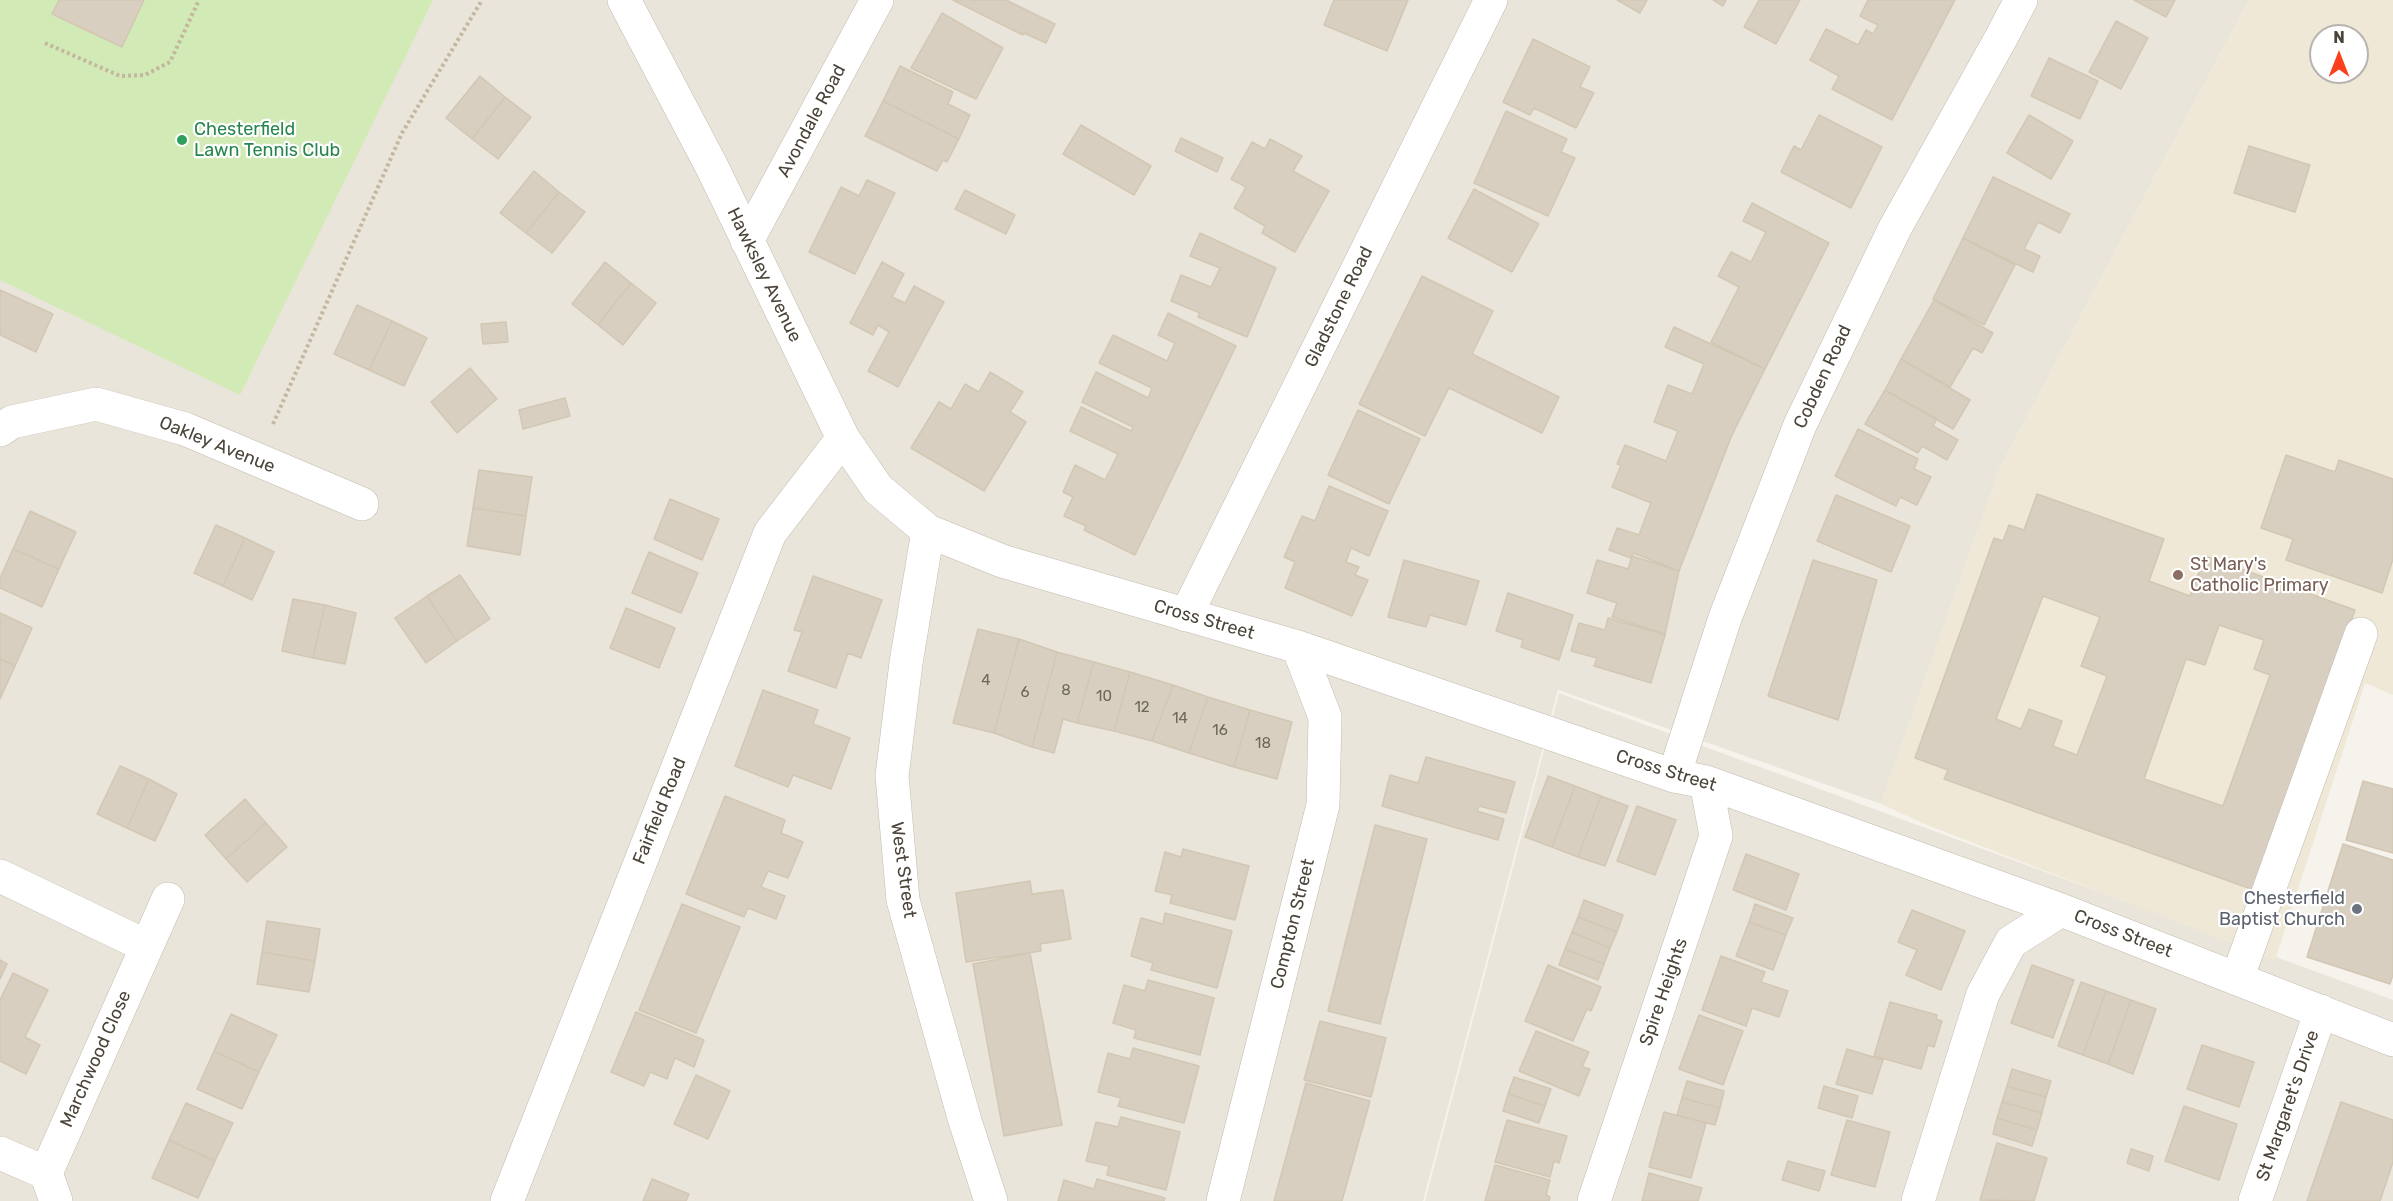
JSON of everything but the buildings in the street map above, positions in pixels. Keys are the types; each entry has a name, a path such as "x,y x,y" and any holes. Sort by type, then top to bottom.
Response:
{"street":[{"name":"Hawksley Avenue","path":"624,0 712,167 843,438 878,489 928,531"},
{"name":"Avondale Road","path":"747,241 877,0"},
{"name":"Gladstone Road","path":"1186,615 1491,0"},
{"name":"Cobden Road","path":"1674,776 1725,618 1800,425 1895,228 2021,0"},
{"name":"Oakley Avenue","path":"0,430 12,422 96,404 185,429 362,504"},
{"name":"Fairfield Road","path":"507,1201 770,533 843,438"},
{"name":"Cross Street","path":"928,531 1002,561 1298,647 1674,776 1706,782 2061,910 2393,1040"},
{"name":"West Street","path":"928,531 906,663 892,776 903,900 964,1121 991,1201"},
{"path":"2237,979 2361,634"},
{"name":"Compton Street","path":"1223,1201 1323,805 1325,717 1298,647"},
{"name":"Spire Heights","path":"1594,1201 1716,836 1706,782"},
{"path":"0,876 146,946"},
{"name":"Marchwood Close","path":"0,1153 50,1187 146,946 168,899"},
{"path":"1918,1201 1983,994 2011,942 2061,910"},
{"name":"St Margaret's Drive","path":"2255,1201 2320,1011"}],"path":[{"path":"45,43 120,76 145,75 170,62 199,0"},
{"path":"256,460 402,133 482,0"}],"shaded area":[{"path":"0,0 2249,0 2000,468 1881,804 1558,690 1423,1201 0,1201"},
{"name":"St Mary's Catholic Primary","path":"2249,0 2393,0 2393,695 2365,683 2275,960 1927,825 1881,804 2000,468"},
{"path":"1559,693 2393,1000 2393,1201 1425,1201"}],"green space":[{"name":"Chesterfield Lawn Tennis Club","path":"0,0 433,0 240,395 0,280"}],"place":[{"name":"Chesterfield Lawn Tennis Club","path":"182,140"},
{"name":"St Mary's Catholic Primary","path":"2178,575"},
{"name":"Chesterfield Baptist Church","path":"2357,909"}]}
